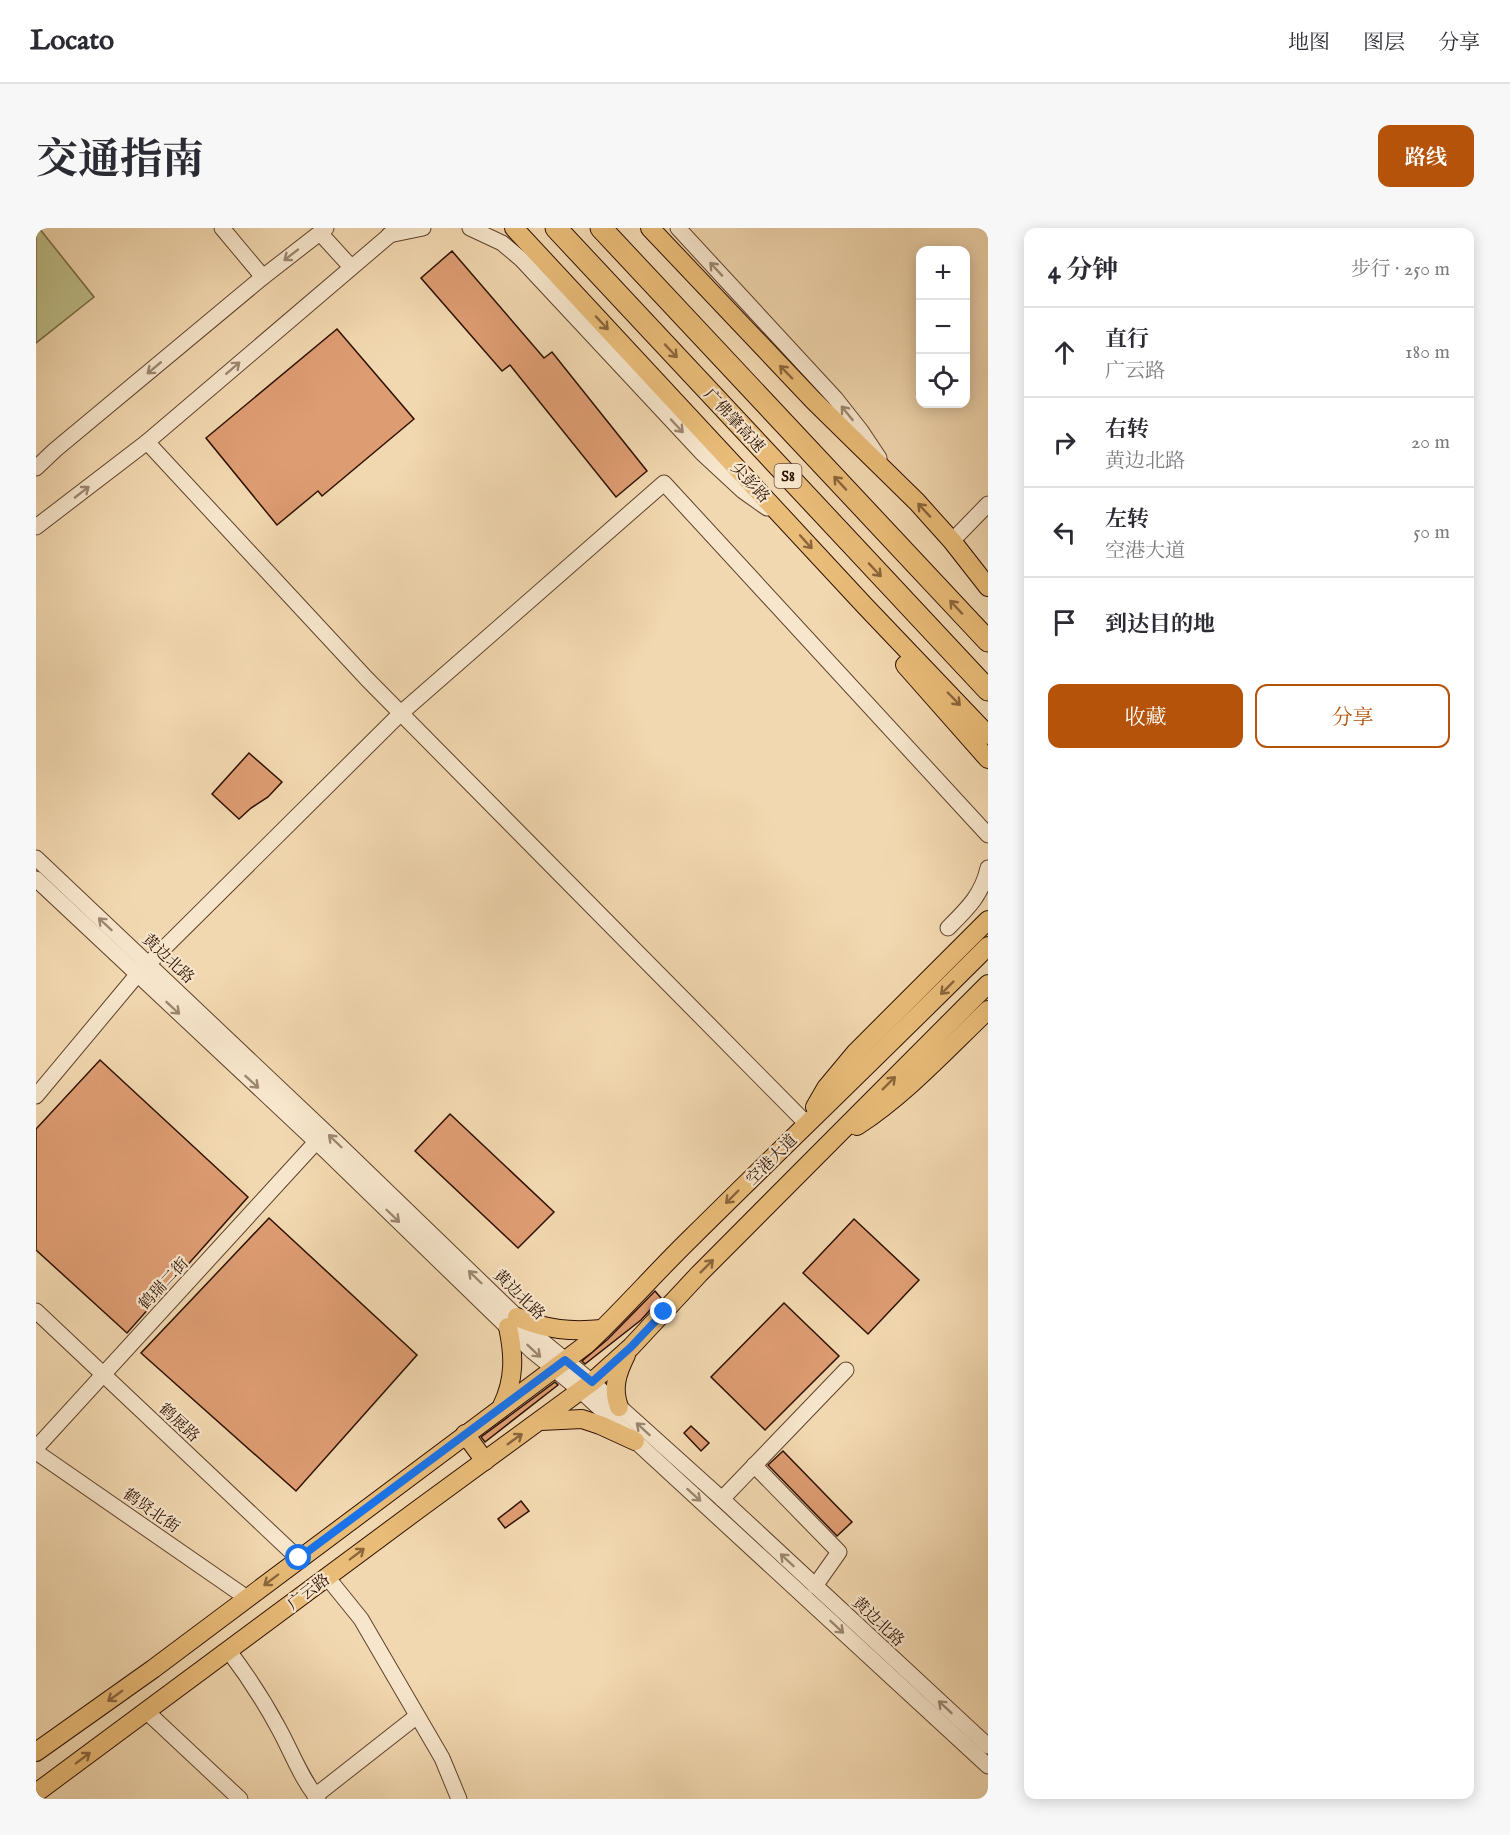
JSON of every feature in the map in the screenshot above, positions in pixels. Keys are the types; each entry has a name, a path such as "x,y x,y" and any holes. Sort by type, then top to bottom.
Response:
{"highway":[{"name":"广佛肇高速","path":"556,228 988,690"},
{"name":"广佛肇高速","path":"605,233 988,641"}],"main road":[{"name":"尖彭路","path":"514,228 988,735"},
{"path":"650,228 814,401 893,478 952,541 988,587"},
{"path":"952,541 988,573"},
{"path":"865,606 895,652 988,759"},
{"path":"807,1124 826,1088 856,1052 988,920"},
{"name":"空港大道","path":"559,1364 587,1344 988,946"},
{"name":"空港大道","path":"587,1387 627,1351 676,1298 988,984"},
{"path":"828,1144 890,1102 988,1010"},
{"path":"657,1273 676,1298"},
{"path":"502,1406 513,1370 512,1322 559,1330 602,1329"},
{"path":"619,1407 615,1395 615,1383 627,1351"},
{"name":"广云路","path":"36,1752 153,1669 559,1364"},
{"name":"广云路","path":"39,1795 146,1711 327,1576 587,1387"},
{"path":"541,1420 582,1419 635,1441"},
{"path":"465,1434 485,1461"}],"street":[{"path":"222,228 263,277"},
{"path":"36,528 147,442 394,231 423,228"},
{"path":"470,228 502,243 521,259 702,453 743,491 790,524"},
{"path":"504,228 521,259"},
{"path":"678,228 835,398 861,430 893,478"},
{"path":"36,468 263,277 323,230 351,267"},
{"path":"147,442 401,714 807,1124"},
{"path":"36,1096 142,969 401,714 664,483 988,835"},
{"path":"952,541 988,504"},
{"name":"黄边北路","path":"36,858 39,878 142,969 214,1037 316,1142 559,1364 587,1387 619,1407 722,1499 988,1746"},
{"path":"948,928 970,906 985,884 988,868"},
{"name":"黄边北路","path":"214,1037 336,1142 512,1322"},
{"name":"鹤瑞二街","path":"36,1448 316,1142"},
{"name":"鹤展路","path":"36,1311 299,1558"},
{"path":"722,1499 846,1370"},
{"name":"黄边北路","path":"587,1387 635,1441 988,1766"},
{"name":"鹤贤北街","path":"36,1452 247,1598"},
{"path":"754,1465 839,1552 815,1586"},
{"path":"327,1576 361,1619 442,1758 459,1799"},
{"path":"228,1650 263,1701 307,1786 316,1798 417,1716"},
{"path":"146,1711 240,1799"}],"green space":[{"path":"36,228 39,228 94,297 36,343"}],"building":[{"path":"452,251 544,358 552,352 647,471 616,497 510,365 502,371 421,278"},
{"path":"337,329 414,419 322,496 318,491 277,525 206,438"},
{"path":"249,753 282,782 268,797 239,819 212,794"},
{"path":"100,1060 248,1197 127,1333 36,1250 36,1129"},
{"path":"450,1114 554,1212 518,1248 415,1151"},
{"path":"269,1218 417,1355 296,1491 141,1353"},
{"path":"854,1219 919,1280 868,1334 803,1273"},
{"path":"655,1291 661,1298 641,1320 585,1364 582,1361 608,1339"},
{"path":"784,1303 839,1356 765,1430 711,1377"},
{"path":"555,1382 558,1385 485,1442 481,1437"},
{"path":"691,1426 709,1443 701,1451 684,1433"},
{"path":"783,1451 852,1522 837,1536 768,1465"},
{"path":"521,1501 529,1511 505,1528 498,1519"}],"route":[{"path":"299,1558 565,1360 592,1382 649,1330 664,1312"}]}
